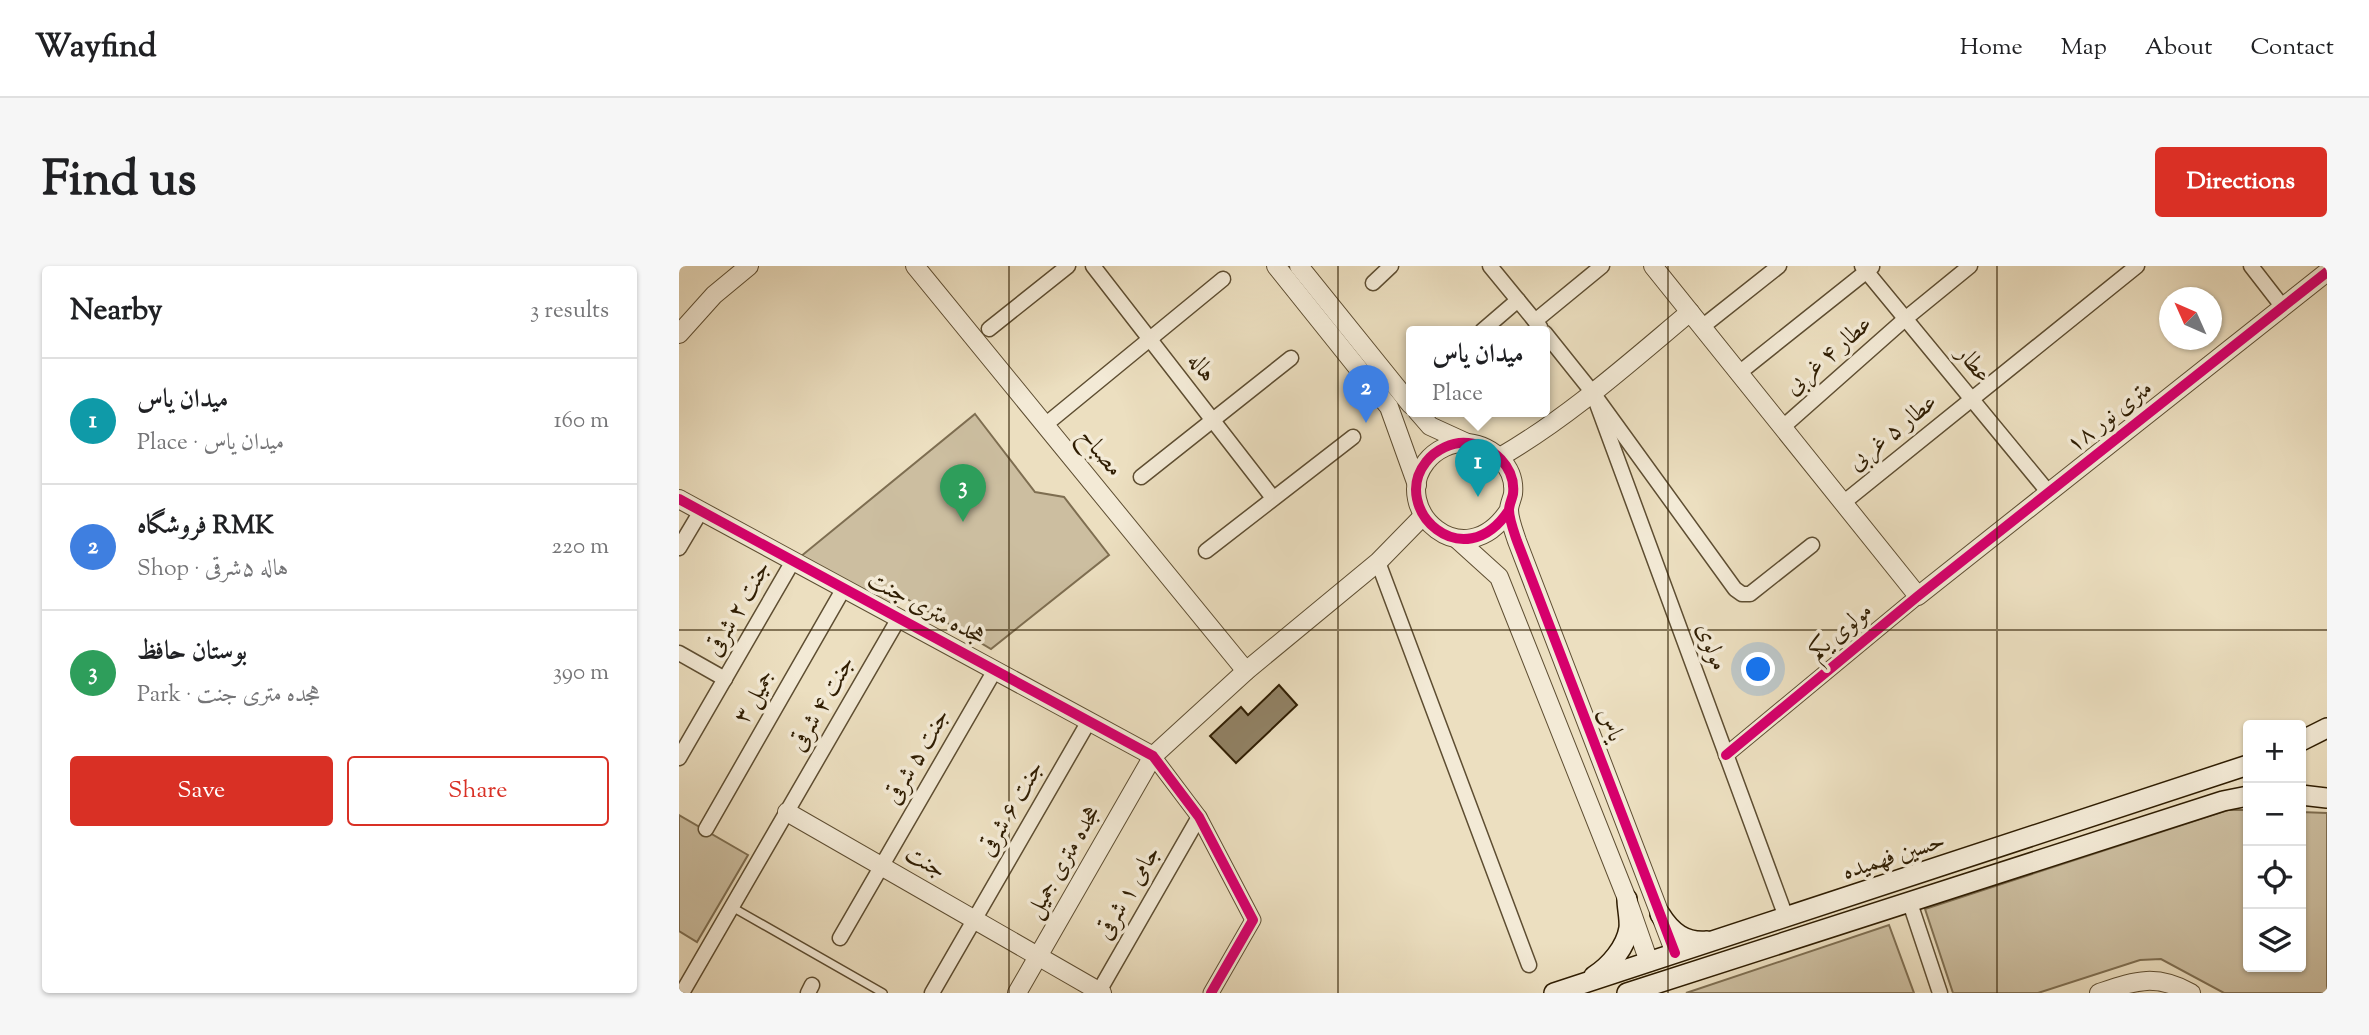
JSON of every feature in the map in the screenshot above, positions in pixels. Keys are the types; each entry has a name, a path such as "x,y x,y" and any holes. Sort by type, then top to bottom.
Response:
{"main road":[{"path":"2306,738 2327,728"},
{"name":"حسین فهمیده","path":"1554,993 2243,767"},
{"path":"2306,796 2327,798"},
{"name":"حسین فهمیده","path":"1627,993 2223,801 2243,797"},
{"path":"1582,984 1604,970 1621,949 1629,928 1627,900"},
{"path":"1660,914 1666,924 1684,938 1696,942 1718,940"},
{"path":"1675,953 1682,977"},
{"path":"1649,962 1656,984"}],"street":[{"path":"679,334 715,295 749,266"},
{"name":"مصباح","path":"915,266 1246,671"},
{"path":"989,328 1068,266"},
{"name":"هاله","path":"1093,266 1273,498"},
{"path":"1276,266 1389,408 1402,440 1423,516 1438,531 1457,539 1488,533 1500,523 1509,510 1513,492 1510,473 1500,457 1484,446 1465,442 1430,426 1422,417"},
{"path":"1299,266 1406,398"},
{"path":"1373,283 1391,266"},
{"path":"1490,266 1539,326"},
{"path":"1543,326 1602,266"},
{"path":"1653,266 1918,596"},
{"path":"1702,327 1779,266"},
{"name":"عطار ۴ غربی","path":"1783,427 1905,319 1970,266"},
{"name":"عطار ۵ غربی","path":"1843,503 2137,266"},
{"path":"2251,266 2282,306"},
{"path":"1739,373 1867,268"},
{"name":"عطار","path":"1867,268 1905,319 2049,493"},
{"name":"۱۸ متری نور","path":"1918,596 2327,272"},
{"path":"1045,425 1223,279"},
{"path":"1488,326 1518,300"},
{"path":"1500,457 1528,441 1593,393 1690,312"},
{"path":"1550,339 1593,393 1735,589 1742,594 1750,593 1812,545"},
{"path":"1141,477 1291,358"},
{"name":"مولوی","path":"1593,393 1786,917"},
{"path":"1206,551 1353,437"},
{"path":"1416,485 1425,463 1442,448 1465,442"},
{"name":"هجده متری جنت","path":"679,499 1153,756"},
{"name":"یاس","path":"1509,510 1517,541 1675,953"},
{"path":"679,548 701,511"},
{"path":"1211,993 1254,920 1199,817 1153,756 1246,671 1378,562 1423,516"},
{"name":"یاس","path":"1457,539 1499,577 1649,962"},
{"name":"جنت ۲ شرقی","path":"679,758 793,561"},
{"path":"1378,562 1528,965"},
{"name":"جمیل ۳","path":"706,829 844,589"},
{"name":"مولوی یکم","path":"1726,755 1918,596"},
{"name":"جنت ۴ شرقی","path":"683,993 899,618"},
{"path":"679,653 725,679"},
{"name":"جنت ۵ شرقی","path":"840,938 995,670"},
{"name":"جنت ۶ شرقی","path":"932,993 1089,721"},
{"name":"هجده متری جمیل","path":"1017,993 1153,756"},
{"name":"جنت","path":"787,812 1099,992"},
{"name":"جامی ۱ شرقی","path":"1099,992 1199,817"},
{"path":"1910,903 1940,993"},
{"path":"2099,993 2151,979 2168,982 2191,993"}],"lane":[{"path":"732,907 883,993"}],"shaded area":[{"path":"975,414 1035,492 1064,497 1109,555 991,649 907,599 885,606 800,557"},
{"path":"2228,810 2243,810 2243,972 2306,972 2306,812 2327,813 2327,993 2224,993 2161,959 2140,960 2038,993 1953,993 1925,909"},
{"path":"679,815 748,855 697,942 679,931"},
{"path":"1889,925 1914,993 1686,993"}],"building":[{"path":"1279,685 1297,705 1236,763 1210,736 1241,707 1248,715"}],"cycle path":[{"path":"1726,755 1918,596 2327,272"},
{"path":"1509,510 1491,530 1472,538 1453,538 1437,530 1424,516 1417,499 1417,480 1426,462 1434,454 1456,443 1486,448 1507,467 1513,484 1509,514 1517,541 1675,953"},
{"path":"679,499 1153,756 1199,817 1253,920 1211,993"}],"place":[{"name":"فروشگاه RMK","path":"1366,423"},
{"name":"میدان یاس","path":"1478,497"},
{"name":"بوستان حافظ","path":"963,522"}]}
